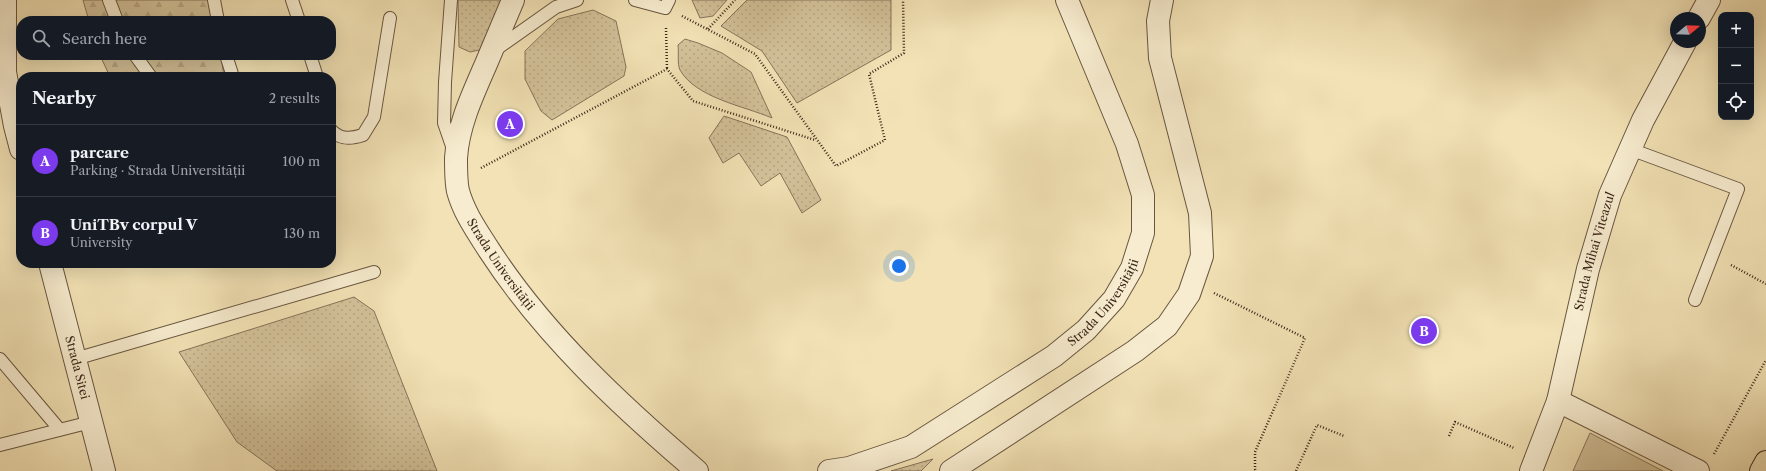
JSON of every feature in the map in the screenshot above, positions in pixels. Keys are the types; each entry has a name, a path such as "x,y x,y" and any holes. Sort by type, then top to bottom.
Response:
{"main road":[{"path":"1762,471 1766,462"}],"street":[{"path":"5,0 3,72 16,130"},
{"name":"Strada Universității","path":"513,0 474,90 461,129 456,158 458,190 467,215 509,280 545,324 588,370 667,445 697,471"},
{"name":"Strada Universității","path":"830,471 849,468 911,447 1054,356 1086,330 1114,299 1132,268 1142,233 1143,195 1127,144 1067,0"},
{"path":"951,471 1135,351 1167,326 1189,294 1202,256 1200,213 1160,58 1158,20 1162,0"},
{"path":"1702,12 1709,0"},
{"name":"Strada Mihai Viteazul","path":"1531,471 1558,401 1588,269 1610,195 1643,120 1681,48"},
{"name":"Strada Sitei","path":"51,268 104,471"},
{"path":"1558,401 1705,464"}],"lane":[{"path":"109,0 115,16"},
{"path":"214,0 217,16"},
{"path":"292,0 297,16"},
{"path":"451,0 445,82 444,123 456,158"},
{"path":"491,53 556,7 577,0"},
{"path":"635,0 667,4"},
{"path":"336,134 340,137 352,138 363,135 374,116 390,18"},
{"path":"139,60 147,72"},
{"path":"228,60 231,72"},
{"path":"312,60 315,72"},
{"path":"1630,149 1738,189 1695,300"},
{"path":"75,360 374,272"},
{"path":"0,359 60,430"},
{"path":"0,445 91,422"}],"path":[{"path":"708,29 735,0"},
{"path":"667,4 708,29 755,54 815,140 836,166 885,140 869,74 904,53 903,0"},
{"path":"667,4 667,69 693,101 815,140"},
{"path":"477,170 667,69"},
{"path":"1712,255 1766,284"},
{"path":"1192,282 1305,338 1255,452 1256,471"},
{"path":"1705,464 1766,360"},
{"path":"1449,436 1455,422 1503,442"},
{"path":"1296,471 1317,425 1344,436"}],"green space":[{"path":"83,0 213,0 215,16 88,16"},
{"path":"458,0 504,0 484,49 470,52 459,47"},
{"path":"692,0 727,0 713,16 700,18"},
{"path":"747,0 891,0 891,50 797,103 762,51 721,26"},
{"path":"593,10 616,21 626,67 624,76 552,120 541,111 525,79 525,51 558,19"},
{"path":"685,39 722,53 751,72 772,118 722,100 697,88 687,80 680,70 678,61 678,45"},
{"path":"102,60 222,60 223,72 108,72"},
{"path":"724,116 787,137 821,200 802,213 780,173 761,186 739,153 723,163 709,138"},
{"path":"354,297 374,311 437,471 277,471 237,442 179,352"},
{"path":"1590,433 1663,471 1573,471"},
{"path":"933,459 921,471 891,471"}],"place":[{"name":"parcare","path":"510,124"},
{"name":"UniTBv corpul V","path":"1424,331"}]}
